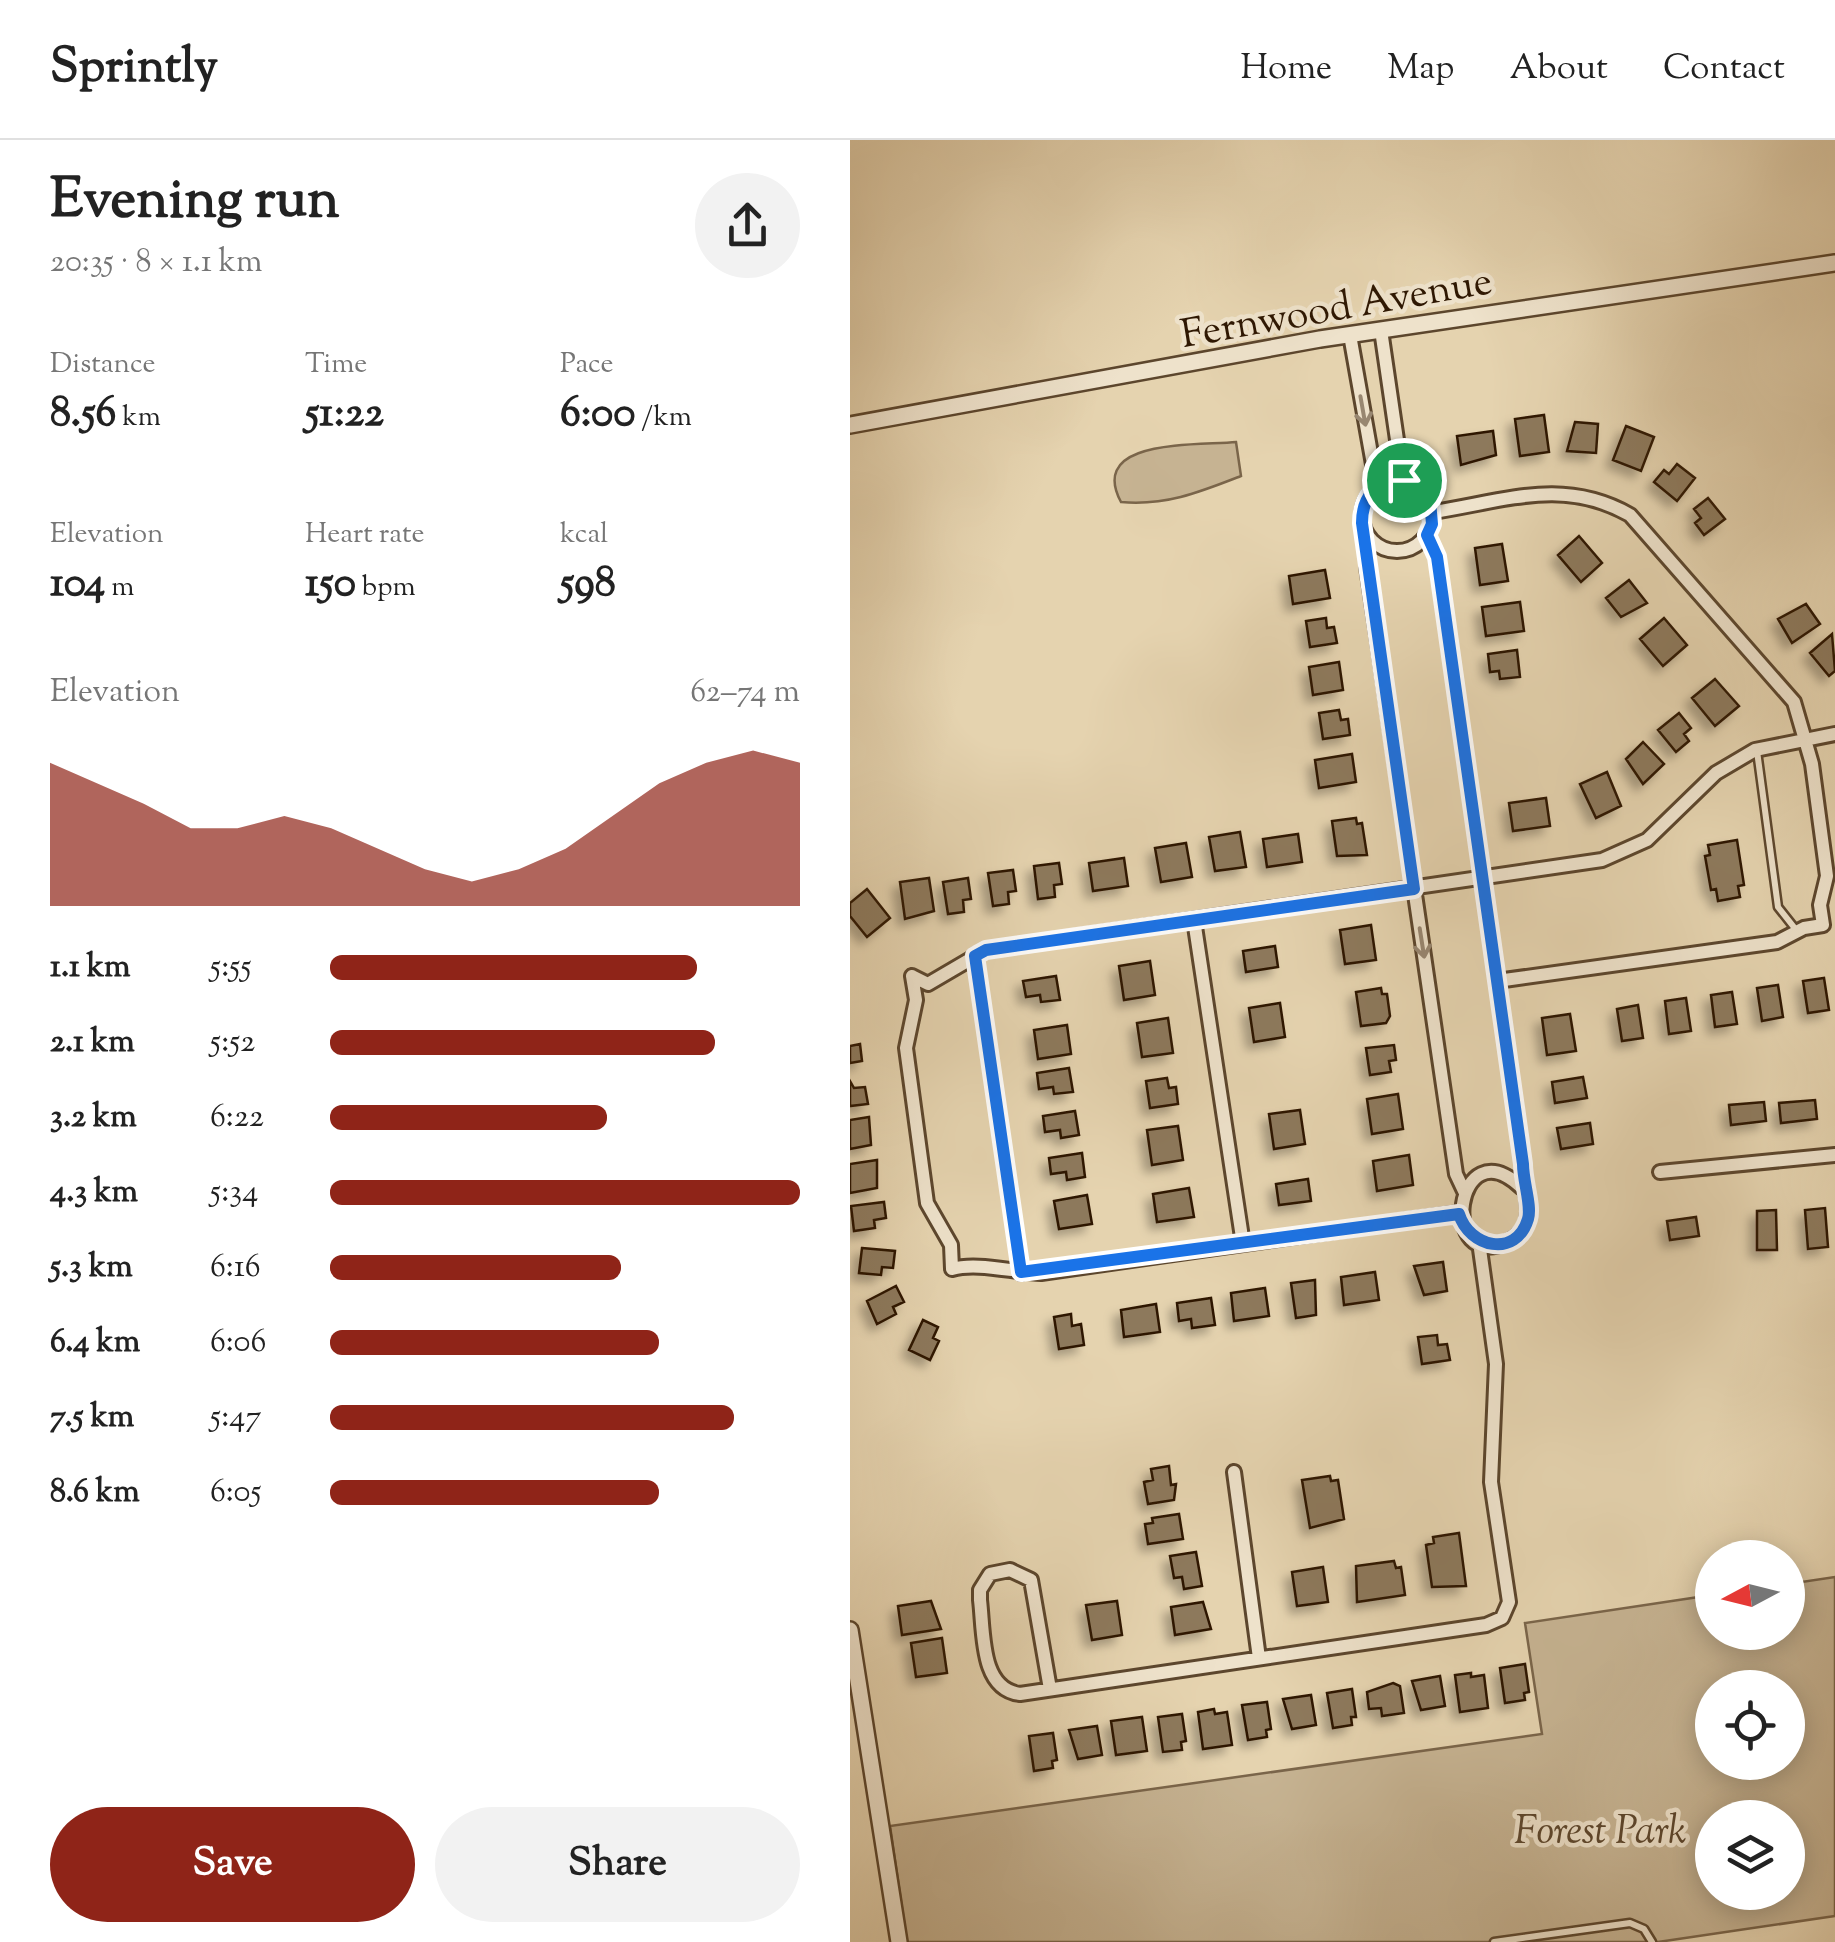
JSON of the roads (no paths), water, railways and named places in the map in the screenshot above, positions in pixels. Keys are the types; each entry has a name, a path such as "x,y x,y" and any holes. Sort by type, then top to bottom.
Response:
{"street":[{"name":"Fernwood Avenue","path":"850,424 1350,335 1835,263"},
{"path":"1381,330 1404,480"},
{"path":"1350,335 1377,487 1362,511 1367,567 1456,1174 1464,1192"},
{"path":"1377,487 1404,480 1423,491 1432,512 1427,535 1437,557 1523,1164 1522,1188 1530,1210 1522,1232 1502,1244 1479,1242 1469,1235 1459,1214 1464,1192 1481,1177 1492,1174 1504,1176 1522,1188"},
{"path":"1432,512 1564,492 1599,497 1630,514 1794,702 1804,738 1827,876 1820,905 1822,926 1797,931 1777,942 1497,981"},
{"path":"1367,534 1385,549 1397,551 1408,550 1427,535"},
{"path":"1459,1214 1021,1272 999,1272 972,1263 952,1268 952,1245 927,1202 906,1048 916,1000 912,976 928,984 975,956 1602,860 1647,840 1716,773 1757,750 1835,734"},
{"path":"1194,920 1244,1244"},
{"path":"975,956 1021,1272"},
{"path":"1660,1172 1835,1156"},
{"path":"1050,1689 1031,1580 1010,1570 990,1574 980,1590 980,1600 991,1676 1006,1692 1050,1689 1486,1626 1502,1618 1509,1602 1492,1482 1496,1364 1479,1242"},
{"path":"1234,1472 1258,1658"},
{"path":"850,1630 899,1942"}],"lane":[{"path":"1757,750 1778,907 1797,931"},
{"path":"1494,1942 1630,1923 1644,1929 1652,1942"}],"park label":[{"name":"Forest Park","path":"1600,1829"}]}
